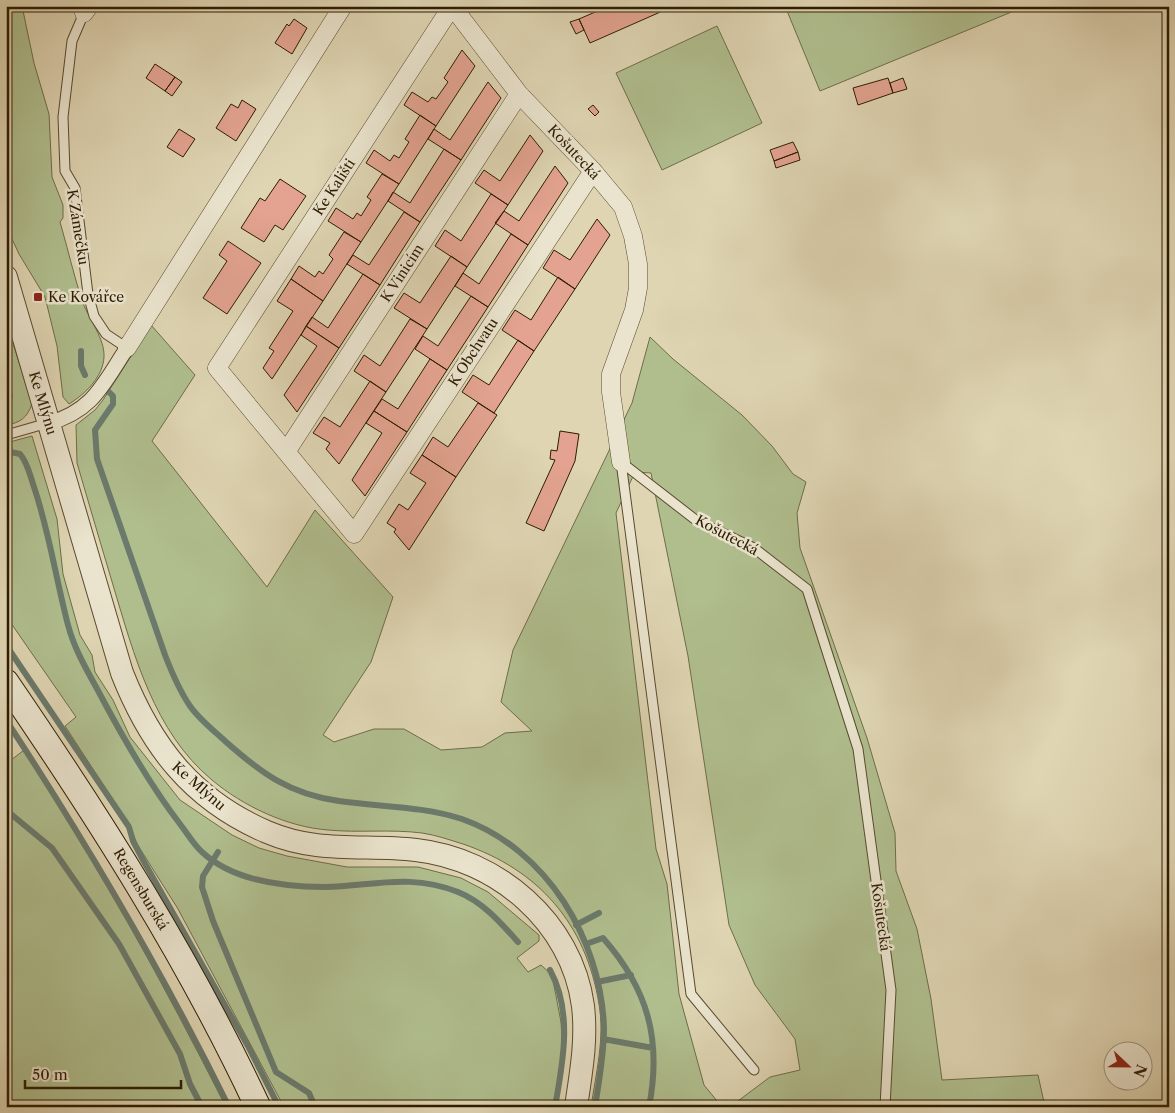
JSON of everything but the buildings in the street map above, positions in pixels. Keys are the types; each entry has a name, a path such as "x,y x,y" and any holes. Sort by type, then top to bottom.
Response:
{"main road":[{"name":"Regensburská","path":"6,682 94,811 166,932 258,1107"}],"street":[{"path":"48,423 66,418 84,408 99,390 343,6"},
{"name":"Košutecká","path":"452,6 519,94 593,171 622,207 633,236 638,264 638,288 634,310 611,374 611,392 621,462"},
{"name":"Ke Kališti","path":"286,452 217,368 452,6"},
{"name":"K Vinicím","path":"286,452 519,94"},
{"name":"K Obchvatu","path":"286,452 354,534 593,171"},
{"name":"Ke Mlýnu","path":"6,277 122,673 136,707 163,752 204,793 232,814 268,832 303,843 343,849 415,850 453,856 500,878 533,906 555,933 572,968 583,1005 585,1052 576,1107"}],"lane":[{"name":"K Zámečku","path":"86,9 72,41 64,107 65,171 75,188 88,294 94,316 106,334 126,348"},
{"path":"6,435 48,423"},
{"path":"621,462 691,994 754,1070"},
{"name":"Košutecká","path":"621,462 697,521 754,548 807,589 858,748 891,990 885,1107"}],"green space":[{"path":"6,6 22,6 34,63 49,114 52,177 63,205 63,218 60,222 83,303 104,350 103,364 97,378 87,390 69,404 63,397 57,346 45,297 19,254 6,226"},
{"path":"785,6 1026,6 820,91"},
{"path":"717,26 762,123 662,170 616,73"},
{"path":"6,321 32,404 28,413 22,419 6,425"},
{"path":"151,325 195,375 152,441 267,587 315,510 393,597 371,662 323,735 334,742 374,729 404,729 441,750 482,747 505,733 532,731 501,702 513,650 632,403 650,337 673,359 742,415 772,446 793,474 806,482 797,513 800,548 867,738 895,833 896,871 917,929 931,999 942,1080 1038,1075 1045,1107 730,1107 770,1077 800,1070 795,1039 755,985 729,925 688,656 651,473 635,472 616,513 656,849 667,884 679,994 704,1085 722,1107 591,1107 601,1030 601,1017 593,975 583,949 570,925 555,904 536,885 514,869 490,855 463,844 427,834 399,831 328,830 297,825 266,814 237,798 212,780 192,761 175,739 149,691 129,638 77,463 76,425 95,410 103,400"},
{"path":"32,436 57,519 63,574 80,635 92,655 95,672 113,700 130,737 180,800 232,835 259,848 287,856 347,867 418,867 461,878 488,892 539,935 539,941 517,958 528,972 541,965 552,975 561,1022 563,1055 554,1107 284,1107 178,909 137,844 130,826 65,726 76,717 6,616 6,443"},
{"path":"24,750 105,881 179,1016 226,1107 6,1107 6,764"}],"waterway":[{"path":"81,351 81,366 85,375"},
{"path":"6,378 10,397 6,408"},
{"path":"108,391 113,396 113,404 95,430 97,459 165,655 179,688 190,706 206,724 251,763 290,787 321,798 416,809 462,819 492,833 520,852 543,875 564,902 580,931 592,962 601,995 604,1028 601,1068 595,1107"},
{"path":"6,451 20,454 25,461 44,521 68,625 79,654 139,764 169,809 202,852 229,870 276,884 325,887 407,882 440,886 476,901 518,942"},
{"path":"6,645 129,827 133,841 143,860 248,1046 279,1107"},
{"path":"6,720 124,910 178,1008 229,1107"},
{"path":"6,810 52,848 119,944 180,1054 190,1084 202,1107"},
{"path":"218,852 203,876 202,887 213,921 276,1072 309,1093 315,1107"},
{"path":"576,925 599,913"},
{"path":"586,944 603,938 631,976 641,996 648,1016 654,1060 649,1107"},
{"path":"550,970 562,1003 564,1020 563,1055 555,1107"},
{"path":"597,982 631,975"},
{"path":"603,1039 653,1048"},
{"path":"596,1103 617,1107"}],"place":[{"name":"Ke Kovářce","path":"38,297"}]}
